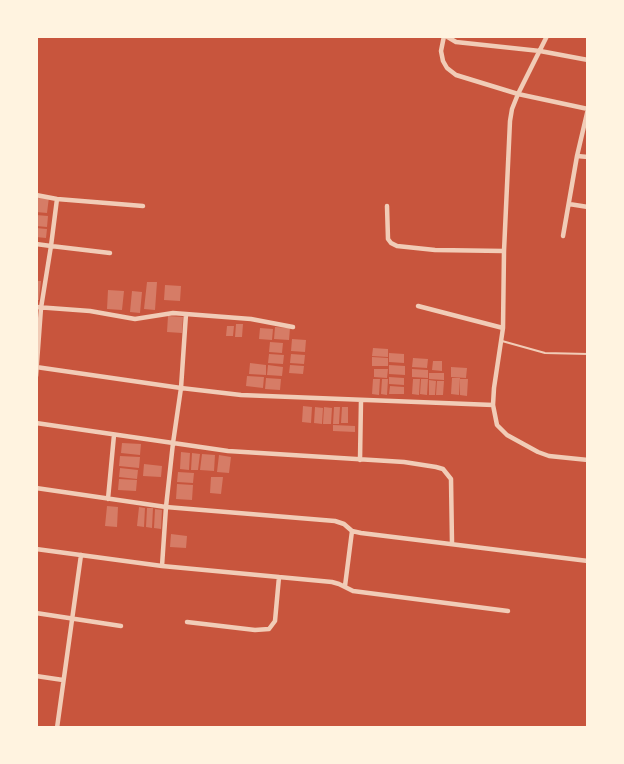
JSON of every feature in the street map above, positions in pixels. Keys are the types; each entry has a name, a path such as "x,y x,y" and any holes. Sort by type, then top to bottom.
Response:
{"street":[{"path":"563,236 577,156 588,109 518,94 462,77 447,68 441,51 445,36 456,42 540,51 588,60"},
{"path":"547,36 518,94 510,120 504,251 503,328 493,405 497,425 507,435 549,456 588,460"},
{"path":"577,156 588,157"},
{"path":"36,194 57,199 143,206"},
{"path":"36,376 39,308 51,246 57,199"},
{"path":"569,204 588,208"},
{"path":"387,206 388,239 396,246 435,250 504,251"},
{"path":"36,244 110,253"},
{"path":"418,306 503,328"},
{"path":"39,308 90,311 136,319 165,313 186,314 251,319 293,327"},
{"path":"162,566 166,507 181,388 186,314"},
{"path":"37,367 241,395 493,405"},
{"path":"360,460 361,400"},
{"path":"36,423 228,451 404,462 443,469 451,479 452,543"},
{"path":"108,499 114,434"},
{"path":"36,488 166,507 335,521 344,524 352,531 360,533 588,560"},
{"path":"345,586 352,531"},
{"path":"36,549 162,566 332,582 353,591 508,611"},
{"path":"57,728 81,555"},
{"path":"186,622 255,630 269,629 275,621 279,577"},
{"path":"36,613 121,626"},
{"path":"36,676 63,680"}],"lane":[{"path":"502,341 545,353 588,354"}],"building":[{"path":"36,196 49,197 47,213 36,212"},
{"path":"36,215 48,216 47,227 36,226"},
{"path":"36,228 47,229 46,238 36,237"},
{"path":"36,281 41,281 39,300 36,300"},
{"path":"147,282 157,282 155,310 144,309"},
{"path":"165,285 181,286 180,301 164,300"},
{"path":"108,290 124,291 122,310 107,309"},
{"path":"132,291 142,292 140,313 130,312"},
{"path":"168,316 183,317 182,333 167,332"},
{"path":"236,324 243,324 242,337 235,337"},
{"path":"227,326 234,326 233,336 226,336"},
{"path":"275,327 290,328 289,340 274,339"},
{"path":"260,328 273,329 272,340 259,339"},
{"path":"292,339 306,340 305,352 291,351"},
{"path":"270,342 283,343 282,353 269,352"},
{"path":"373,348 388,349 388,357 372,356"},
{"path":"389,353 404,354 404,363 389,362"},
{"path":"269,354 284,355 283,364 268,363"},
{"path":"291,354 305,355 304,364 290,363"},
{"path":"372,357 388,358 388,366 372,366"},
{"path":"413,358 428,359 427,368 412,367"},
{"path":"433,361 442,361 442,371 432,370"},
{"path":"250,363 266,365 266,375 249,374"},
{"path":"268,365 283,367 282,376 267,375"},
{"path":"290,365 304,366 303,374 289,373"},
{"path":"389,365 405,366 405,375 389,374"},
{"path":"451,367 467,368 466,378 451,377"},
{"path":"374,369 388,369 387,378 374,377"},
{"path":"412,369 428,370 428,378 412,377"},
{"path":"429,373 444,373 444,380 429,379"},
{"path":"247,376 264,377 263,388 246,386"},
{"path":"389,377 404,378 404,385 389,384"},
{"path":"266,378 281,379 280,390 265,389"},
{"path":"452,378 460,378 459,395 451,394"},
{"path":"373,379 380,379 379,395 372,394"},
{"path":"382,379 388,379 387,395 381,394"},
{"path":"413,379 420,379 419,395 412,394"},
{"path":"421,379 428,379 427,395 420,394"},
{"path":"460,379 468,379 467,396 460,395"},
{"path":"429,380 436,381 435,395 429,395"},
{"path":"437,381 444,381 443,395 436,395"},
{"path":"390,386 404,387 404,394 389,394"},
{"path":"303,406 312,407 311,423 302,422"},
{"path":"315,407 323,408 322,424 314,423"},
{"path":"324,407 332,408 331,424 323,424"},
{"path":"334,407 340,407 339,424 333,424"},
{"path":"342,407 348,407 348,423 341,423"},
{"path":"333,425 355,426 355,432 333,431"},
{"path":"122,443 141,444 140,455 121,453"},
{"path":"181,452 190,453 189,470 180,469"},
{"path":"192,453 200,454 198,470 191,470"},
{"path":"202,454 215,455 214,471 200,470"},
{"path":"219,455 231,457 229,473 217,472"},
{"path":"120,456 140,457 139,468 119,466"},
{"path":"144,464 162,466 161,477 143,476"},
{"path":"120,468 138,470 137,479 119,477"},
{"path":"178,472 194,473 193,483 177,482"},
{"path":"211,477 223,477 221,494 210,493"},
{"path":"119,479 137,480 136,491 118,490"},
{"path":"177,484 193,485 192,500 176,499"},
{"path":"107,506 118,507 117,527 105,526"},
{"path":"139,507 145,508 144,527 137,526"},
{"path":"147,508 153,508 152,528 146,527"},
{"path":"155,509 162,510 161,529 154,528"},
{"path":"171,534 187,536 186,548 170,547"}]}
